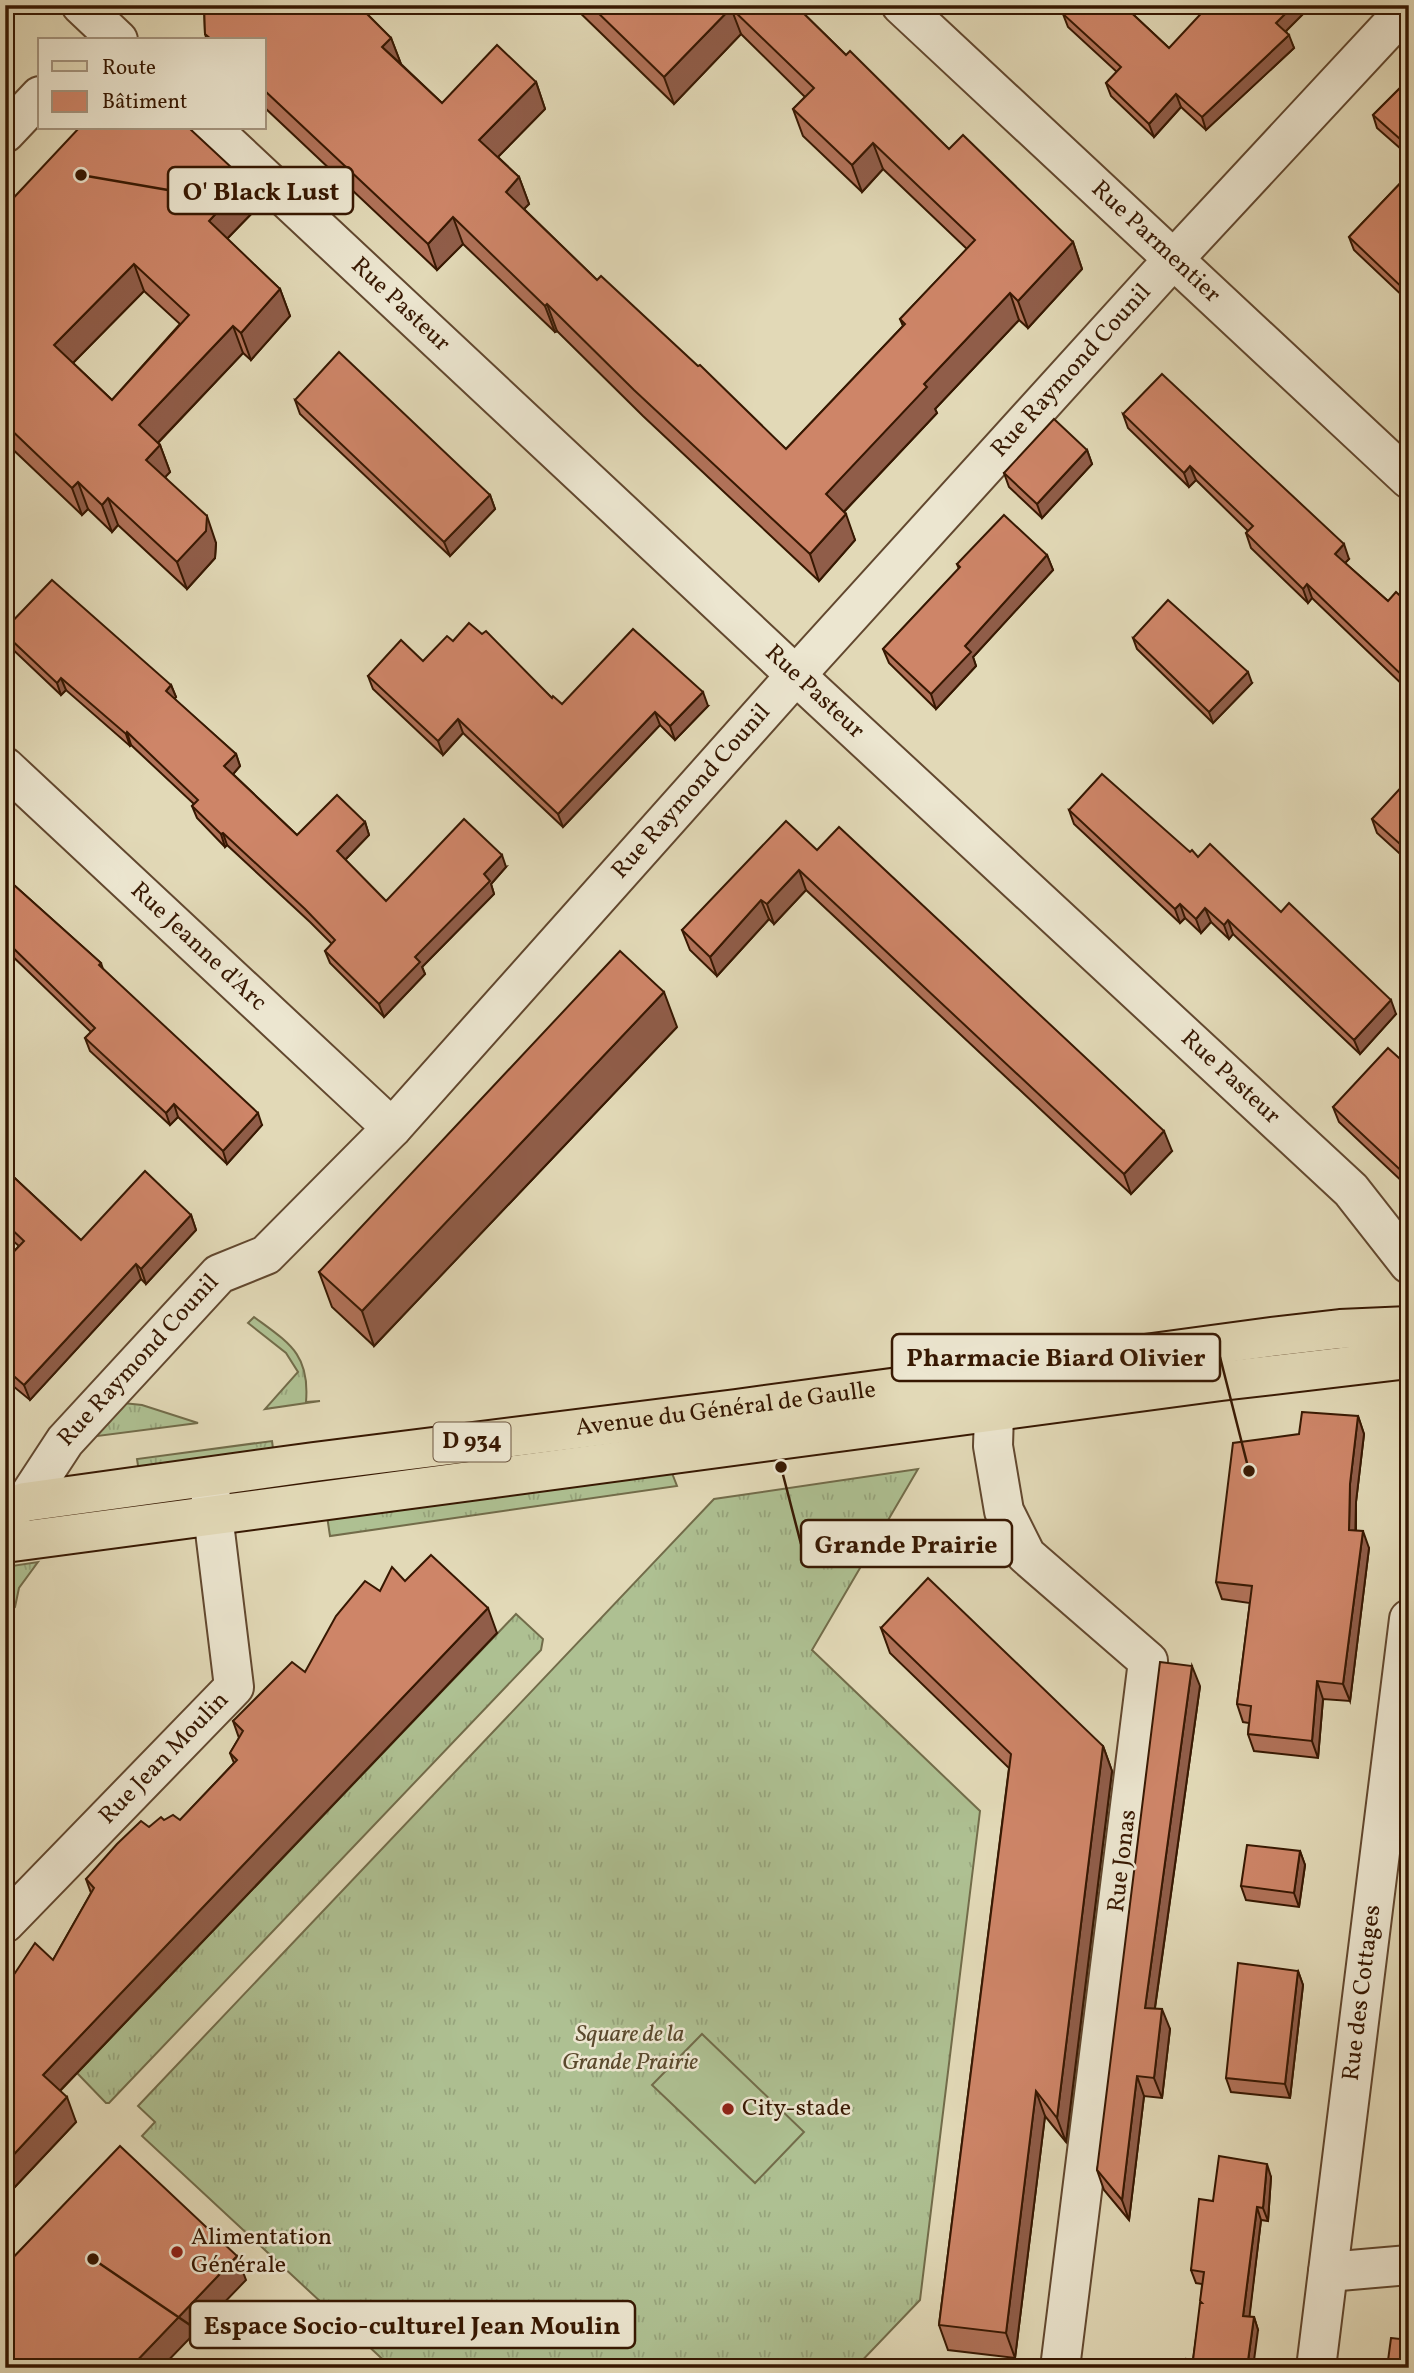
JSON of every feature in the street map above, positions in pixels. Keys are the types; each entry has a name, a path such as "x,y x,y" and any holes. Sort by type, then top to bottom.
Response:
{"main road":[{"name":"Avenue du Général de Gaulle","path":"15,1506 208,1477 750,1408 1271,1337 1340,1329 1409,1326"},
{"name":"Avenue du Général de Gaulle","path":"5,1543 1221,1381 1409,1359"}],"street":[{"name":"Rue Parmentier","path":"901,5 1409,479"},
{"name":"Rue Raymond Counil","path":"15,1506 65,1441 219,1274 266,1255 392,1128 796,675 1173,260 1409,6"},
{"path":"5,133 38,98"},
{"name":"Rue Pasteur","path":"213,130 1351,1190 1409,1264"},
{"name":"Rue Jeanne d'Arc","path":"5,767 392,1128"},
{"path":"994,1412 1011,1391 1138,1373 1271,1337"},
{"name":"Rue Jonas","path":"994,1412 993,1447 1004,1511 1026,1555 1148,1661 1060,2368"},
{"path":"208,1477 213,1516"},
{"name":"Rue Jean Moulin","path":"5,1923 234,1688 213,1516"},
{"name":"Rue des Cottages","path":"1316,2368 1409,1619"},
{"path":"1328,2272 1409,2265"}],"green space":[{"path":"254,1317 295,1351 304,1372 306,1402 320,1401 265,1409 298,1372 286,1353 248,1323"},
{"path":"123,1403 142,1405 198,1423 90,1437"},
{"path":"272,1441 274,1456 139,1472 137,1459"},
{"path":"670,1468 677,1486 330,1536 327,1516"},
{"name":"Square de la Grande Prairie","path":"918,1469 812,1650 980,1811 920,2300 855,2368 392,2368 142,2136 155,2122 138,2106 714,1499"},
{"path":"38,1562 19,1588 15,1607 5,1617 5,1567"},
{"path":"516,1614 543,1639 541,1650 109,2103 106,2103 77,2073"},
{"name":"City-stade","path":"702,2034 804,2132 755,2183 652,2085"}],"building":[{"path":"204,5 358,5 391,38 382,47 442,103 497,45 536,82 479,140 519,177 506,192 597,280 601,276 700,365 786,449 905,324 900,319 975,240 873,143 852,165 793,109 814,88 731,8 664,77 590,5 795,5 846,55 850,51 949,149 963,135 1073,242 1018,301 1010,293 924,384 927,387 826,494 846,514 810,554 453,217 428,244 266,92 266,38 210,38 205,34"},
{"path":"1071,5 1123,5 1169,48 1209,5 1294,5 1276,23 1289,35 1202,117 1176,94 1149,124 1106,83 1121,67 1063,14"},
{"path":"1409,79 1409,147 1373,115"},
{"path":"77,130 191,130 246,181 209,221 280,289 241,333 233,326 139,425 160,445 146,460 207,516 206,531 177,562 108,498 102,505 78,482 72,488 5,424 5,207","holes":["134,264 189,315 112,400 54,345"]},
{"path":"1409,174 1409,294 1349,237"},
{"path":"339,352 490,495 444,542 295,400"},
{"path":"1162,374 1344,544 1335,554 1388,601 1396,592 1409,604 1409,682 1307,584 1303,589 1246,533 1253,526 1190,466 1184,473 1123,414"},
{"path":"1054,419 1087,450 1037,504 1004,473"},
{"path":"1004,515 1047,555 965,646 971,652 931,694 883,649 960,567 957,564"},
{"path":"52,580 171,685 166,691 236,754 224,766 297,835 337,795 365,822 337,851 386,901 464,819 502,855 484,874 490,881 415,957 420,962 379,1004 325,951 335,940 305,909 192,806 198,800 127,732 126,734 61,678 57,683 5,634 5,629"},
{"path":"1168,600 1248,672 1209,712 1133,638"},
{"path":"469,623 482,634 486,631 552,698 553,696 562,704 633,629 703,692 670,726 655,712 558,814 458,719 438,741 368,676 401,640 423,661 447,636 453,641"},
{"path":"1409,687 1409,698 1403,693"},
{"path":"1102,774 1190,852 1192,850 1198,857 1210,844 1281,912 1289,903 1391,1000 1354,1040 1228,920 1224,925 1205,908 1196,919 1180,904 1175,909 1069,810"},
{"path":"1407,781 1409,783 1409,852 1372,819"},
{"path":"786,821 817,850 839,827 1164,1131 1124,1174 799,870 767,904 761,900 710,957 682,930"},
{"path":"5,877 101,963 99,965 258,1113 223,1151 174,1104 166,1113 85,1038 95,1028 5,940"},
{"path":"620,951 664,992 362,1311 319,1272"},
{"path":"1388,1048 1409,1067 1409,1178 1333,1107"},
{"path":"5,1169 81,1240 145,1171 191,1215 141,1269 136,1264 24,1385 8,1371 5,1373 5,1261 24,1241 5,1223"},
{"path":"1302,1412 1358,1416 1350,1484 1349,1530 1363,1531 1343,1684 1317,1681 1312,1741 1248,1734 1251,1706 1237,1704 1252,1586 1216,1582 1233,1443 1299,1434"},
{"path":"431,1555 488,1608 43,2075 67,2097 5,2164 5,2004 11,1998 5,1988 35,1943 53,1960 94,1888 86,1879 117,1844 141,1821 149,1827 161,1817 164,1820 173,1815 180,1820 237,1760 230,1753 243,1731 233,1721 292,1662 305,1672 336,1616 365,1581 380,1591 392,1567 405,1581"},
{"path":"928,1578 1103,1746 1057,2118 1036,2091 1006,2333 939,2325 1011,1754 881,1628"},
{"path":"1160,1662 1192,1666 1145,2008 1162,2009 1154,2078 1137,2076 1122,2200 1097,2170"},
{"path":"1247,1845 1300,1851 1294,1893 1241,1886"},
{"path":"1238,1963 1298,1971 1285,2084 1226,2078"},
{"path":"1409,2139 1409,2178 1404,2177"},
{"path":"120,2146 237,2256 130,2368 5,2368 5,2266"},
{"path":"1219,2156 1267,2164 1263,2208 1257,2207 1243,2316 1254,2317 1247,2368 1185,2368 1186,2359 1193,2360 1202,2303 1200,2301 1204,2272 1191,2270 1199,2199 1213,2201"},
{"path":"1391,2338 1409,2340 1409,2368 1387,2368"}],"place":[{"name":"O' Black Lust","path":"81,175"},
{"name":"Grande Prairie","path":"781,1467"},
{"name":"Pharmacie Biard Olivier","path":"1249,1471"},
{"name":"City-stade","path":"728,2109"},
{"name":"Alimentation Générale","path":"177,2252"},
{"name":"Espace Socio-culturel Jean Moulin","path":"93,2259"}]}
